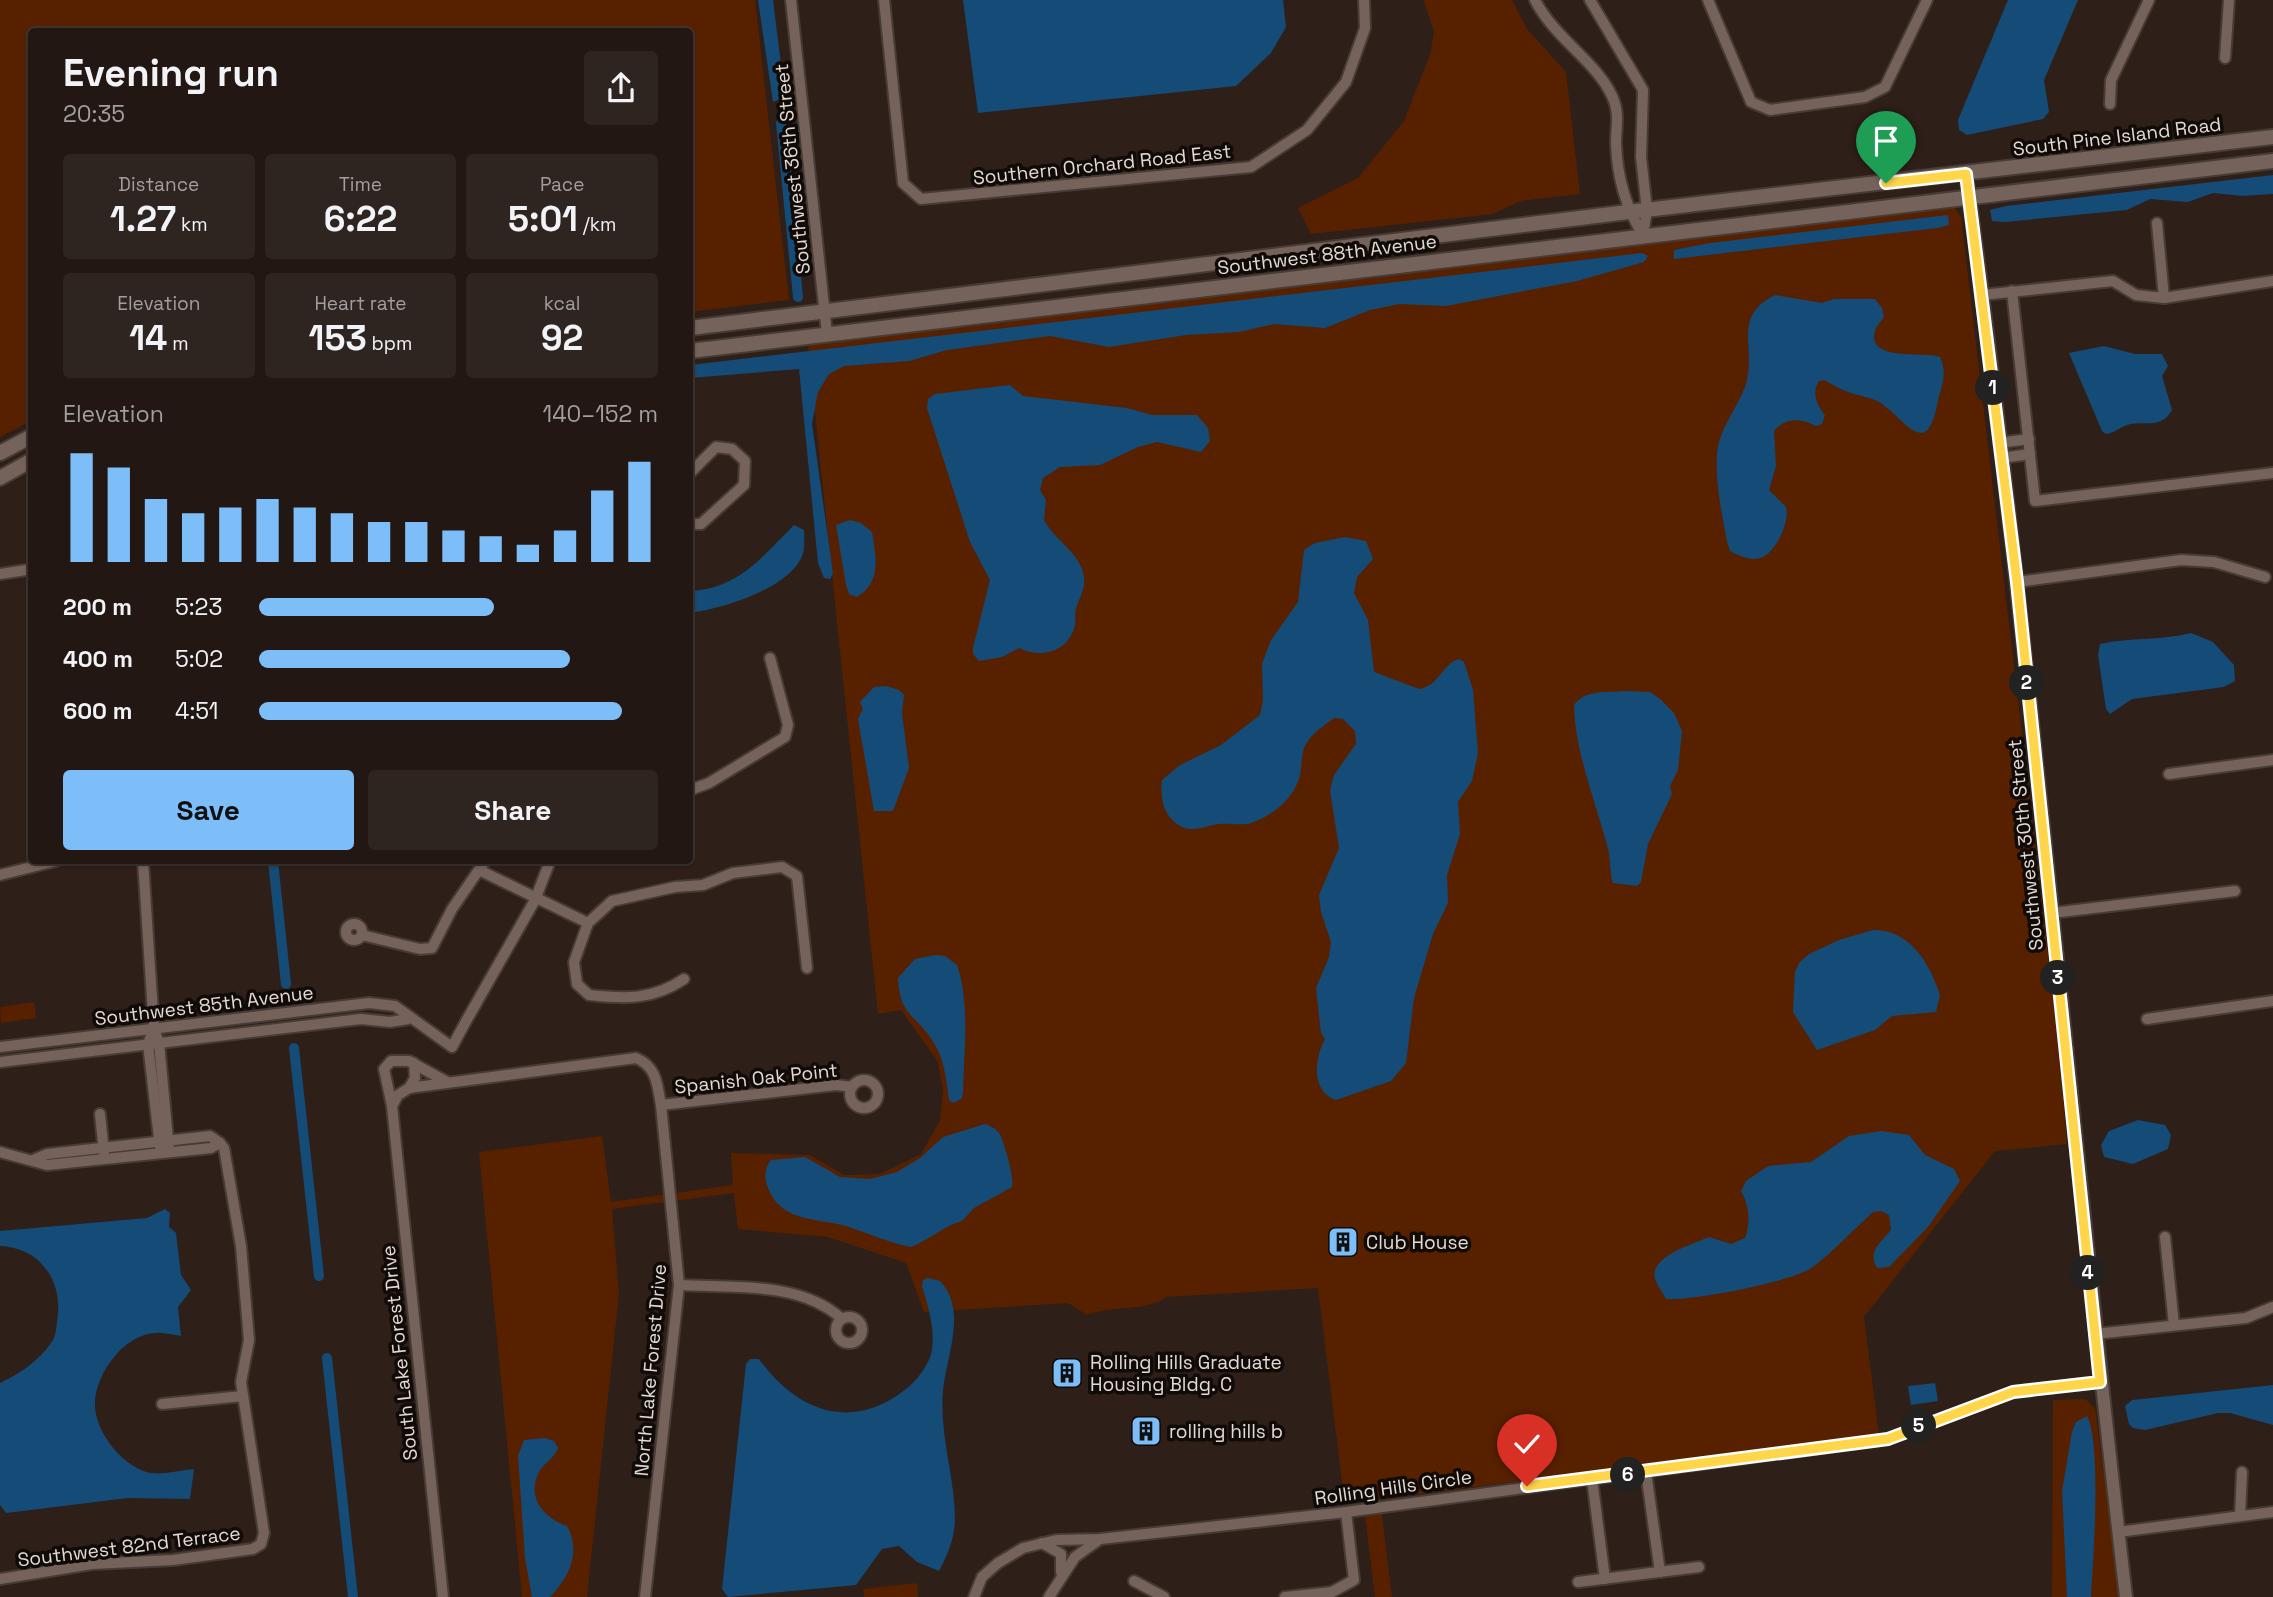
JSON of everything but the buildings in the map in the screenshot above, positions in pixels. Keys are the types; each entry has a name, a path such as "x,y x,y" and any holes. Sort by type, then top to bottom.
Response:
{"main road":[{"name":"South Pine Island Road","path":"1966,174 2273,137"},
{"path":"1969,197 2273,161"},
{"name":"Southwest 88th Avenue","path":"693,328 1628,212 1966,174"},
{"name":"Southwest 88th Avenue","path":"693,351 1969,197"},
{"path":"0,453 28,438"},
{"path":"0,478 28,462"}],"street":[{"name":"Southwest 36th Street","path":"791,0 827,334"},
{"name":"Southern Orchard Road East","path":"884,0 903,183 920,199 1251,167 1307,130 1346,82 1365,27 1364,0"},
{"path":"1535,0 1553,30 1595,72 1611,94 1618,118 1618,160 1628,212 1643,235"},
{"path":"1590,0 1643,90 1641,157 1647,210 1643,235"},
{"path":"1712,2 1751,102 1770,110 1866,97 1885,88 1927,0"},
{"path":"2110,104 2111,80 2149,0"},
{"path":"2225,58 2229,0"},
{"name":"Southwest 30th Street","path":"1966,174 2017,582 2100,1382 2126,1597"},
{"path":"2157,223 2164,298"},
{"path":"1982,295 2113,281 2136,295 2164,298 2273,281"},
{"path":"2012,291 2035,501 2273,473"},
{"path":"1999,443 2029,439"},
{"path":"693,470 716,447 732,449 745,461 744,485 701,524 693,524"},
{"path":"2001,458 2030,454"},
{"path":"2017,582 2181,560 2214,562 2269,573 2273,587"},
{"path":"0,574 28,570"},
{"path":"693,789 709,783 785,737 788,725 770,657"},
{"path":"2169,774 2273,760"},
{"path":"0,875 44,864"},
{"path":"144,864 153,1044 164,1146"},
{"path":"535,900 549,864"},
{"path":"362,936 420,949 432,948 452,909 483,866 535,900 588,923"},
{"path":"684,979 666,991 649,996 589,995 577,984 574,962 588,923 612,901 675,887 703,885 733,873 782,867 797,876 807,968"},
{"path":"2052,913 2235,891"},
{"name":"Southwest 85th Avenue","path":"0,1047 369,1003 395,1006 408,1018 452,1047 535,900"},
{"path":"2147,1019 2273,1001"},
{"name":"Southwest 85th Avenue","path":"0,1062 360,1018 390,1022 408,1018"},
{"name":"Spanish Oak Point","path":"409,1088 636,1058 647,1063 656,1074 661,1105 835,1085 852,1087"},
{"path":"392,1106 384,1069 396,1059 414,1063 447,1082"},
{"path":"392,1106 398,1095 409,1088 415,1078 414,1063"},
{"name":"North Lake Forest Drive","path":"645,1597 679,1285 661,1105"},
{"name":"South Lake Forest Drive","path":"392,1106 443,1597"},
{"path":"100,1114 104,1153"},
{"path":"0,1152 33,1160 47,1154 104,1153 164,1146 210,1136 224,1148 242,1259 249,1340 241,1382 243,1396 162,1404"},
{"path":"2165,1237 2174,1325"},
{"path":"679,1285 784,1291 828,1307 841,1318"},
{"path":"2095,1334 2246,1318 2273,1307"},
{"name":"Rolling Hills Circle","path":"1100,1539 1346,1513 1888,1439 2013,1392 2100,1382"},
{"name":"Southwest 82nd Terrace","path":"0,1579 93,1564 173,1560 253,1549 261,1544 264,1533 243,1396"},
{"path":"1646,1472 1660,1572"},
{"path":"2240,1517 2242,1472"},
{"path":"1592,1479 1605,1579"},
{"path":"2118,1532 2273,1512"},
{"path":"1285,1597 1332,1592 1354,1580 1346,1513"},
{"path":"974,1597 982,1577 998,1563 1023,1548 1042,1543 1100,1539"},
{"path":"1049,1597 1075,1557 1100,1539"},
{"path":"1042,1543 1061,1554 1061,1575"},
{"path":"1578,1582 1699,1567"},
{"path":"1133,1581 1164,1597"}],"shaded area":[{"path":"0,0 755,0 789,300 693,312 693,28 28,28 28,423 0,437"},
{"path":"1423,0 1512,0 1527,29 1566,72 1580,194 1520,201 1493,214 1311,234 1298,208 1358,178 1404,121 1430,55 1434,31"},
{"path":"1945,205 1955,208 1961,217 2057,1031 2067,1144 1995,1151 1864,1317 1879,1435 1380,1499 1392,1597 1375,1597 1363,1500 1344,1498 1318,1288 1166,1297 1149,1305 1087,1315 1068,1303 924,1312 906,1263 828,1237 738,1229 734,1193 612,1209 619,1293 587,1597 522,1597 479,1152 602,1136 611,1202 733,1185 731,1153 810,1155 844,1175 880,1174 921,1154 940,1120 943,1090 938,1062 901,1010 878,1014 808,345"},
{"path":"34,1002 36,1018 1,1023 0,1007"},
{"path":"2085,1399 2095,1408 2120,1597 2052,1597 2053,1400"},
{"path":"917,1583 918,1597 864,1597 863,1589"}],"water":[{"path":"758,0 773,0 785,97 773,102"},
{"path":"963,0 1283,0 1286,27 1271,53 1236,86 978,113"},
{"path":"2008,0 2078,0 2044,80 2049,112 2043,119 1967,135 1959,130 1958,120"},
{"path":"2273,175 2273,194 2242,196 2213,193 2188,202 2150,199 2127,210 2005,222 1992,221 1990,210 2006,206"},
{"path":"1948,215 1949,225 1937,228 1674,259 1674,250 1710,243"},
{"path":"1642,253 1648,256 1644,262 1577,281 1446,306 1399,304 1370,310 1325,328 1274,324 1239,332 1186,335 1109,347 1050,336 947,350 909,361 844,366 829,374 818,392 812,424 833,573 830,579 824,578 818,563 799,369 693,378 693,365"},
{"path":"1775,295 1822,303 1834,299 1875,299 1882,308 1884,317 1875,331 1875,341 1879,347 1898,353 1940,357 1944,375 1932,422 1927,431 1920,433 1876,400 1848,392 1824,380 1819,381 1815,394 1825,415 1822,424 1816,426 1794,420 1783,423 1774,431 1776,466 1769,490 1786,507 1786,520 1773,548 1763,557 1751,559 1730,551 1727,541 1718,489 1718,449 1747,380 1750,322 1762,303"},
{"path":"2104,346 2135,354 2162,354 2168,366 2162,376 2172,410 2168,416 2157,422 2127,425 2106,434 2102,431 2069,353"},
{"path":"1010,385 1023,396 1127,408 1152,415 1197,415 1208,428 1210,441 1201,452 1157,442 1138,447 1100,465 1060,467 1043,478 1040,490 1046,500 1044,520 1076,558 1083,572 1084,587 1075,611 1072,634 1067,642 1053,651 1036,653 1019,648 1002,657 979,661 973,654 973,648 990,580 970,542 927,408 928,399 935,394"},
{"path":"850,520 861,523 872,532 875,551 874,576 865,591 857,597 849,594 846,585 836,525"},
{"path":"794,525 804,530 803,553 797,565 785,577 754,595 693,612 693,591 707,589 736,578 760,560"},
{"path":"1345,537 1366,541 1373,559 1357,577 1354,593 1368,620 1374,672 1419,689 1431,684 1453,662 1459,659 1464,662 1473,690 1478,753 1472,781 1458,802 1460,834 1447,875 1448,903 1433,934 1414,998 1406,1063 1391,1081 1336,1100 1322,1089 1317,1073 1319,1055 1325,1039 1321,1033 1316,988 1329,957 1331,942 1321,912 1319,895 1339,848 1330,790 1334,775 1356,744 1355,731 1343,719 1334,718 1315,733 1304,747 1300,775 1293,791 1282,805 1251,823 1219,824 1192,829 1182,827 1172,820 1166,810 1161,786 1162,780 1180,765 1221,745 1260,715 1263,700 1262,664 1271,640 1298,602 1304,550 1315,543"},
{"path":"2191,633 2213,642 2234,665 2235,681 2224,687 2132,699 2110,714 2106,709 2098,655 2100,644"},
{"path":"886,686 899,690 904,695 902,713 909,768 893,811 874,811 858,719 863,709 860,702 874,687"},
{"path":"1626,691 1650,692 1660,699 1674,713 1682,731 1678,770 1670,786 1672,794 1648,844 1641,882 1637,886 1613,883 1608,850 1575,723 1574,705 1584,696"},
{"path":"1873,930 1897,935 1924,960 1940,995 1936,1012 1892,1016 1875,1030 1817,1050 1793,1012 1795,971 1809,954 1839,940"},
{"path":"945,956 957,965 964,995 963,1092 962,1098 954,1103 949,1100 938,1050 906,1008 899,991 898,978 915,959"},
{"path":"2138,1120 2165,1125 2171,1135 2168,1149 2133,1164 2104,1157 2101,1145 2109,1131"},
{"path":"985,1124 996,1130 1001,1137 1011,1169 1012,1187 974,1208 962,1221 911,1247 849,1227 790,1213 773,1198 766,1182 766,1169 771,1160 805,1157 840,1177 870,1179 897,1172 920,1158 943,1137"},
{"path":"1881,1131 1909,1135 1925,1155 1954,1169 1960,1181 1928,1227 1889,1267 1877,1268 1874,1252 1891,1230 1889,1215 1881,1211 1873,1212 1821,1261 1802,1273 1742,1289 1666,1299 1655,1279 1655,1271 1665,1257 1709,1237 1731,1244 1745,1238 1748,1214 1741,1191 1746,1181 1768,1166 1811,1162 1849,1136"},
{"path":"165,1209 170,1213 169,1227 176,1233 181,1275 191,1290 178,1307 181,1336 155,1333 133,1340 107,1367 95,1401 104,1435 111,1446 130,1463 151,1473 194,1469 190,1499 128,1498 6,1513 0,1505 0,1383 28,1366 53,1341 58,1308 57,1294 47,1270 28,1253 0,1246 0,1231 147,1218"},
{"path":"928,1278 940,1281 948,1293 954,1320 942,1407 955,1520 950,1547 939,1571 917,1562 899,1546 882,1549 856,1585 728,1597 722,1589 746,1364 750,1359 759,1359 790,1392 826,1410 866,1410 886,1402 914,1382 931,1354 932,1325 922,1286 923,1280"},
{"path":"1935,1383 1938,1401 1911,1405 1908,1386"},
{"path":"2273,1385 2273,1425 2230,1413 2218,1413 2145,1430 2133,1428 2129,1424 2125,1406 2132,1400"},
{"path":"2087,1416 2092,1431 2095,1476 2091,1597 2067,1597 2062,1491 2072,1432 2076,1422"},
{"path":"545,1438 554,1441 558,1448 538,1474 535,1492 545,1513 567,1526 573,1555 567,1573 550,1597 532,1597 525,1558 518,1456 524,1440"}],"waterway":[{"path":"781,123 798,297"},
{"path":"273,864 286,984"},
{"path":"294,1048 319,1276"},
{"path":"327,1358 353,1597"}],"place":[{"name":"Club House","path":"1343,1242"},
{"name":"Rolling Hills Graduate Housing Bldg. C","path":"1067,1373"},
{"name":"rolling hills b","path":"1146,1431"}],"route":[{"path":"1527,1486 1888,1439 2013,1392 2100,1382 2017,582 1966,174 1886,183"}]}
